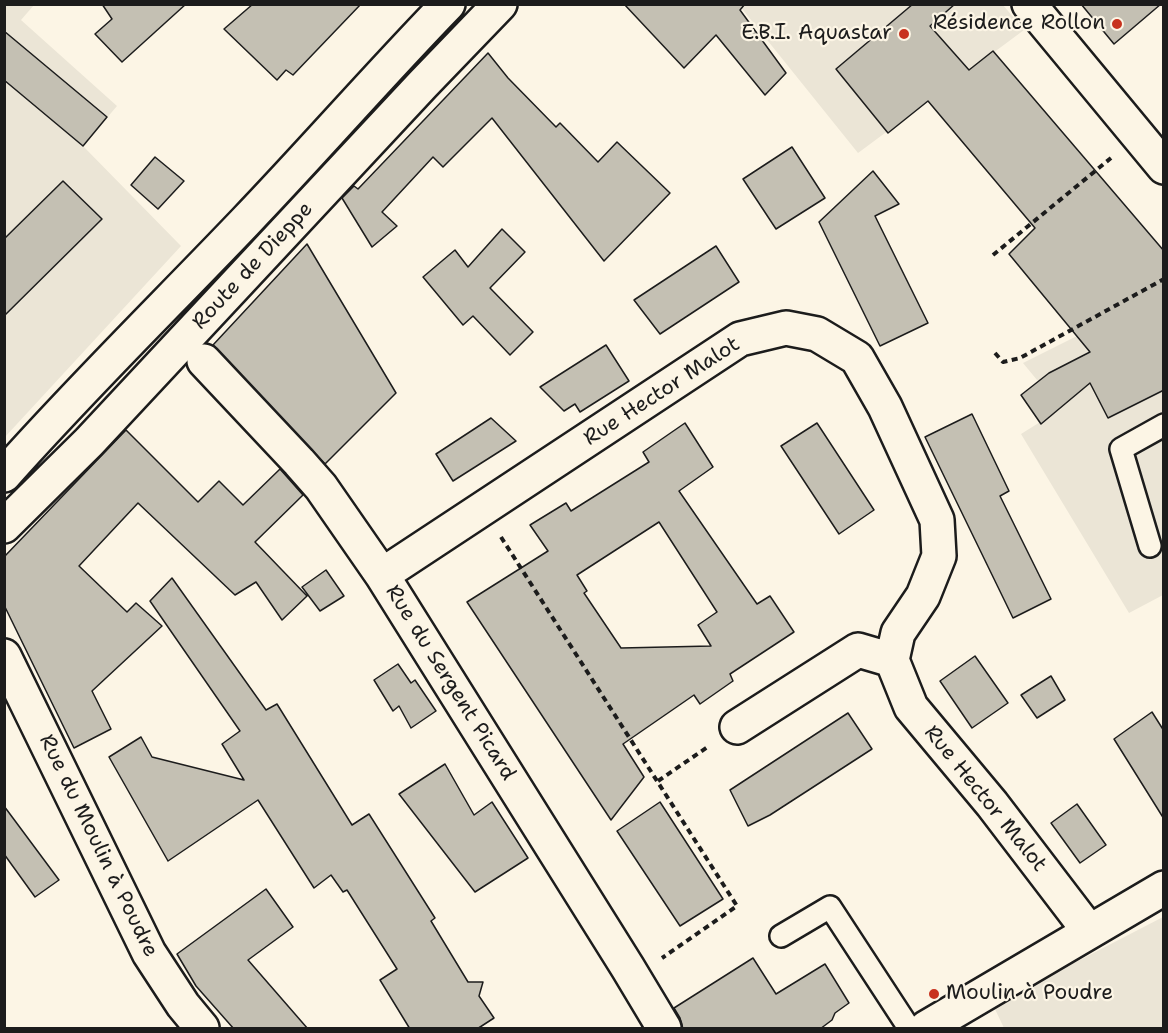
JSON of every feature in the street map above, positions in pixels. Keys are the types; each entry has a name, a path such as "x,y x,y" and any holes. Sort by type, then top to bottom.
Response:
{"street":[{"name":"Route de Dieppe","path":"4,475 102,367 315,149 448,4"},
{"path":"1029,4 1164,167"},
{"name":"Route de Dieppe","path":"4,526 89,442 496,6"},
{"name":"Rue Hector Malot","path":"382,575 740,339 786,328 817,334 857,358 885,407 937,520 939,556 923,596 898,633 892,660 910,707 992,804 1089,932"},
{"name":"Rue du Sergent Picard","path":"204,361 314,479 382,575 664,1029"},
{"path":"737,727 858,650 892,660"},
{"name":"Rue du Moulin à Poudre","path":"4,656 149,953 183,1005 202,1029"},
{"path":"926,1029 1164,888"}],"lane":[{"path":"1150,546 1121,449 1164,425"},
{"path":"781,936 830,907 909,1029"}],"path":[{"path":"993,255 1138,136"},
{"path":"995,354 1003,362 1020,358 1164,279"},
{"path":"483,509 737,906 634,978"},
{"path":"658,781 737,727"}],"shaded area":[{"path":"5,5 34,5 21,20 117,106 83,146 181,246 5,437"},
{"path":"739,5 1003,5 1024,30 858,153"},
{"path":"1163,293 1163,595 1129,613 1021,434 1061,409 1023,363"},
{"path":"1163,917 1163,1028 1004,1028 993,1005"}],"building":[{"path":"102,4 186,4 122,62 95,34 112,19"},
{"path":"253,4 361,4 293,75 286,70 277,80 224,29"},
{"path":"624,4 745,4 740,10 786,73 765,95 716,35 684,68"},
{"path":"913,4 955,4 930,26 969,70 993,51 1164,251 1164,390 1108,418 1090,383 1041,424 1021,395 1049,373 1090,352 1009,254 1035,228 928,101 888,133 836,69"},
{"name":"Résidence Rollon","path":"1081,4 1161,4 1114,44"},
{"path":"4,31 107,117 83,146 4,80"},
{"path":"488,53 508,78 556,127 560,123 598,162 617,142 670,193 604,261 492,118 443,167 433,157 382,212 397,226 372,247 342,198 354,186 358,189"},
{"path":"792,147 825,198 776,229 743,179"},
{"path":"155,157 184,181 158,209 131,185"},
{"path":"873,171 899,204 875,216 928,323 880,346 819,222"},
{"path":"63,181 102,219 4,316 4,239"},
{"path":"502,229 525,252 490,288 533,332 510,355 473,316 463,325 423,277 455,250 468,267"},
{"path":"307,244 396,393 325,464 213,345"},
{"path":"716,246 739,282 660,334 634,300"},
{"path":"606,345 629,381 580,412 575,404 564,411 540,387"},
{"path":"972,414 1009,491 1000,496 1051,599 1013,618 925,437"},
{"path":"491,418 516,441 453,481 436,454"},
{"path":"685,423 713,467 679,491 757,604 770,596 794,632 730,674 733,681 700,704 694,695 623,744 644,777 611,820 467,602 548,551 530,525 566,503 571,511 649,462 643,452","holes":["659,522 717,612 698,625 711,646 621,648 584,593 587,591 577,575"]},
{"path":"817,423 874,510 839,534 781,446"},
{"path":"126,430 198,502 219,481 243,505 280,469 303,495 255,542 307,596 282,620 256,582 235,595 138,503 79,566 127,612 136,603 162,626 92,691 111,729 74,748 4,605 4,557"},
{"path":"326,570 344,596 320,611 302,587"},
{"path":"172,578 266,710 277,704 352,825 369,814 435,918 431,921 468,982 483,982 479,996 494,1018 477,1029 410,1029 380,980 397,969 347,890 343,892 331,875 314,888 258,800 168,861 109,757 141,737 152,757 244,780 222,744 240,731 150,601"},
{"path":"975,656 1008,703 972,728 940,681"},
{"path":"398,664 411,683 415,680 436,711 411,728 399,706 393,711 374,680"},
{"path":"1051,676 1065,700 1037,718 1021,695"},
{"path":"1152,712 1164,731 1164,819 1114,739"},
{"path":"848,713 872,749 770,815 748,826 730,790"},
{"path":"445,764 474,815 492,802 528,858 475,892 399,794"},
{"path":"660,802 723,899 680,926 617,831"},
{"path":"1077,804 1106,845 1080,863 1051,823"},
{"path":"4,806 59,880 35,897 4,854"},
{"path":"266,889 293,927 248,960 308,1029 234,1029 196,986 177,954"},
{"path":"753,958 776,994 825,964 849,1003 835,1013 832,1020 820,1029 683,1029 674,1008"}],"place":[{"name":"Résidence Rollon","path":"1117,24"},
{"name":"E.B.I. Aquastar","path":"904,34"},
{"name":"Moulin à Poudre","path":"934,994"}]}
